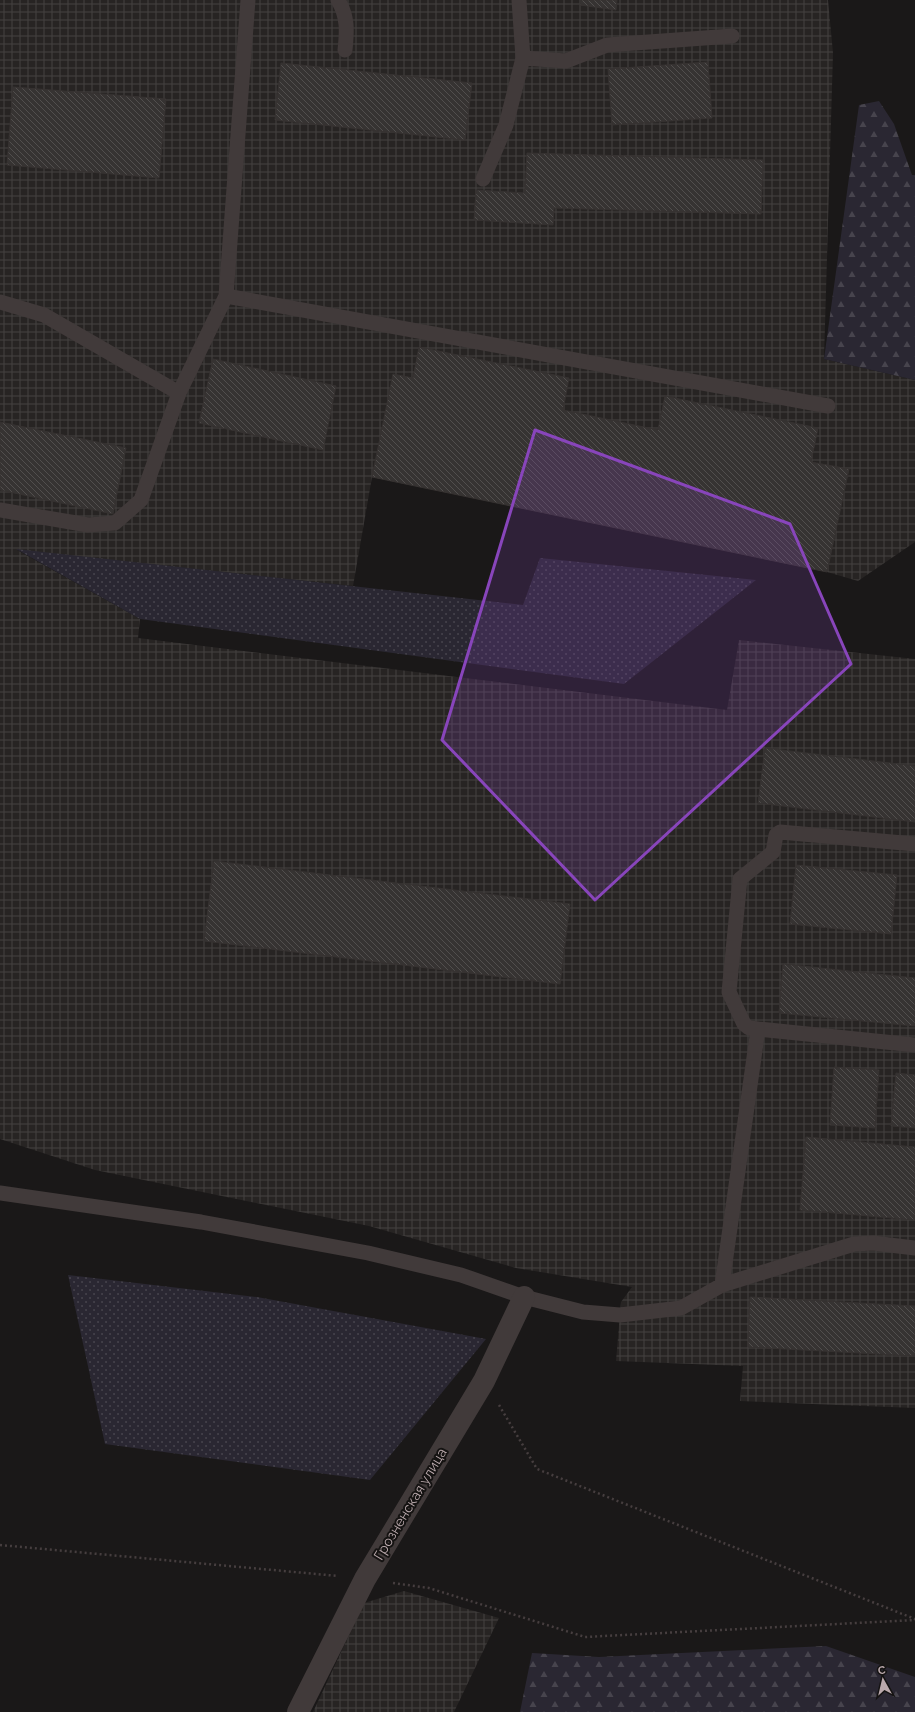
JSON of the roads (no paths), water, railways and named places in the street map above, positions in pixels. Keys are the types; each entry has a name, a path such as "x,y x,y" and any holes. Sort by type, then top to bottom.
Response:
{"street":[{"name":"Грозненская улица","path":"298,1712 365,1579 484,1381 524,1297"}],"lane":[{"path":"0,510 88,526 115,523 141,500 179,393 226,296 248,0"},
{"path":"338,0 346,19 347,32 345,50"},
{"path":"483,179 506,125 523,58 519,0"},
{"path":"523,58 566,61 607,45 732,36"},
{"path":"226,296 828,406"},
{"path":"0,302 44,315 179,393"},
{"path":"915,844 787,832 780,832 776,835 773,852 740,879 729,992 744,1024 750,1028 915,1045"},
{"path":"722,1285 758,1029"},
{"path":"0,1193 201,1222 368,1253 461,1275 524,1297 583,1312 620,1315 681,1308 722,1285 854,1244 873,1243 915,1248"}]}
